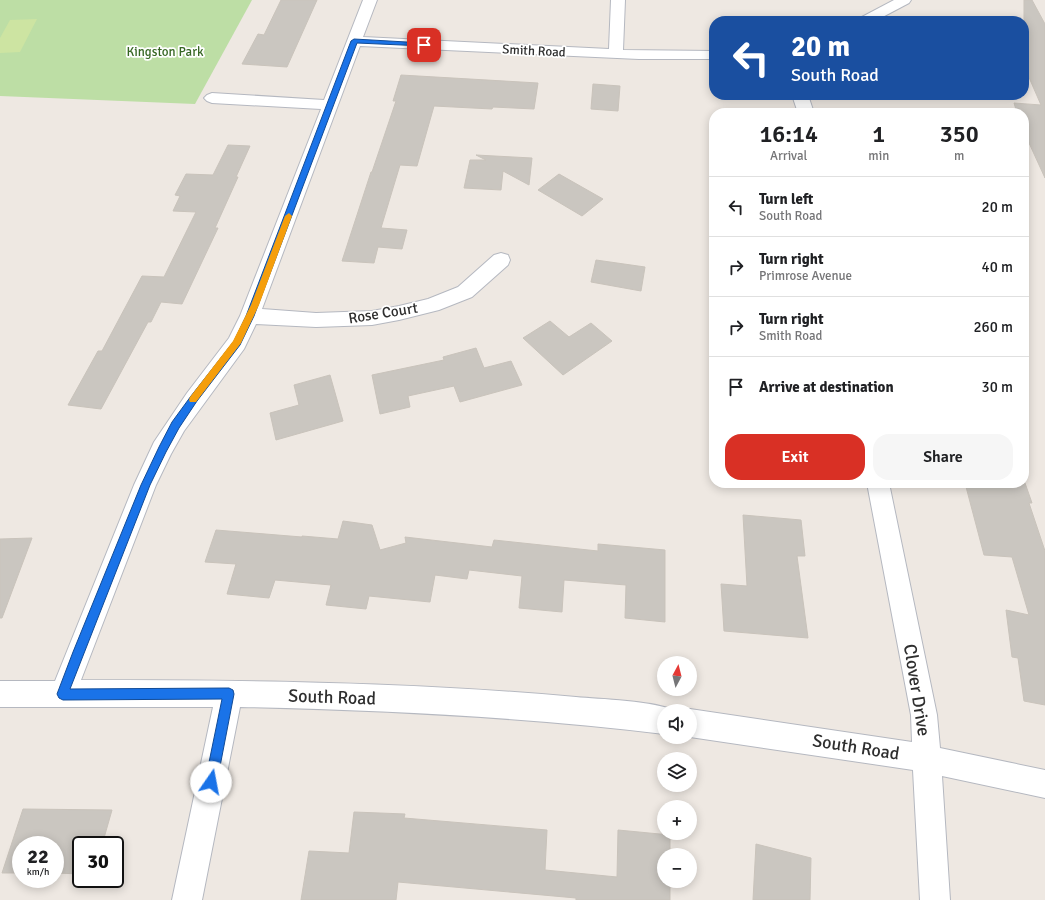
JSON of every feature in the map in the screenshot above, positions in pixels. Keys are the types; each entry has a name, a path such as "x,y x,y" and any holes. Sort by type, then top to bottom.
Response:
{"street":[{"path":"63,694 78,652 145,485 162,449 194,398 237,343 250,316 370,0"},
{"path":"616,54 618,0"},
{"path":"874,16 904,0"},
{"name":"Smith Road","path":"354,41 616,54 668,56 709,55"},
{"path":"212,98 330,105"},
{"name":"Rose Court","path":"250,316 316,320 372,318 399,313 432,305 465,292 501,260"},
{"name":"Clover Drive","path":"879,488 922,702 935,900"},
{"name":"South Road","path":"0,694 229,694 432,700 517,705 657,719"},
{"path":"187,900 229,694"},
{"name":"South Road","path":"697,724 926,758 1045,784"}],"green space":[{"name":"Kingston Park","path":"0,0 252,0 195,104 0,96"},
{"path":"37,19 20,52 0,53 0,38 10,20"}],"building":[{"path":"281,0 317,0 287,67 242,64 258,34 264,35"},
{"path":"1024,0 1032,0 1045,24 1045,178 1029,143 1029,108 1016,108 1014,103 1041,105 1029,77 1029,16 1024,16"},
{"path":"401,75 538,83 534,109 493,107 492,109 434,106 417,166 400,165 381,228 407,230 402,249 378,247 374,263 342,261 396,101 393,101"},
{"path":"593,84 620,86 618,111 591,109"},
{"path":"228,145 250,146 215,228 218,228 182,304 161,302 151,322 148,322 101,409 68,405 98,351 102,351 142,276 164,277 196,212 173,211 180,196 175,195 186,174 213,175"},
{"path":"476,155 532,158 529,185 503,171 501,190 464,188 470,160 486,160"},
{"path":"559,174 603,199 582,216 538,190"},
{"path":"596,260 645,267 641,291 591,282"},
{"path":"550,321 569,337 591,323 612,341 563,375 523,338"},
{"path":"476,348 484,368 511,361 522,385 460,402 454,386 408,396 410,407 380,414 372,375 444,360 443,357"},
{"path":"330,375 343,421 276,440 270,413 299,405 294,385"},
{"path":"966,488 1027,488 1032,503 1029,503 1045,551 1045,705 1024,701 1018,658 1012,657 1006,610 1029,615 1012,557 984,555"},
{"path":"743,515 801,520 805,556 797,556 808,638 724,631 721,584 747,586"},
{"path":"343,521 372,525 380,550 406,543 405,537 492,547 494,540 598,551 598,544 665,550 665,622 625,618 626,585 564,580 562,612 519,608 522,576 469,570 467,579 435,575 430,602 369,596 366,609 326,605 331,585 275,580 269,598 227,594 236,564 205,562 216,530 338,539"},
{"path":"32,538 2,618 0,618 0,539"},
{"path":"23,809 112,810 105,836 72,836 72,874 64,873 64,836 14,836"},
{"path":"354,812 405,814 404,818 547,830 545,870 617,877 618,830 657,834 657,840 670,840 670,848 657,848 657,888 670,888 670,900 576,900 576,898 398,882 396,900 301,900 309,851 349,853"},
{"path":"12,843 12,873 2,873"},
{"path":"756,844 811,858 810,900 753,900"}],"slow traffic":[{"path":"193,400 237,343 255,305 289,216"}],"route":[{"path":"211,782 229,694 63,694 78,652 145,485 162,449 194,398 237,343 250,316 354,41 424,45"}]}
